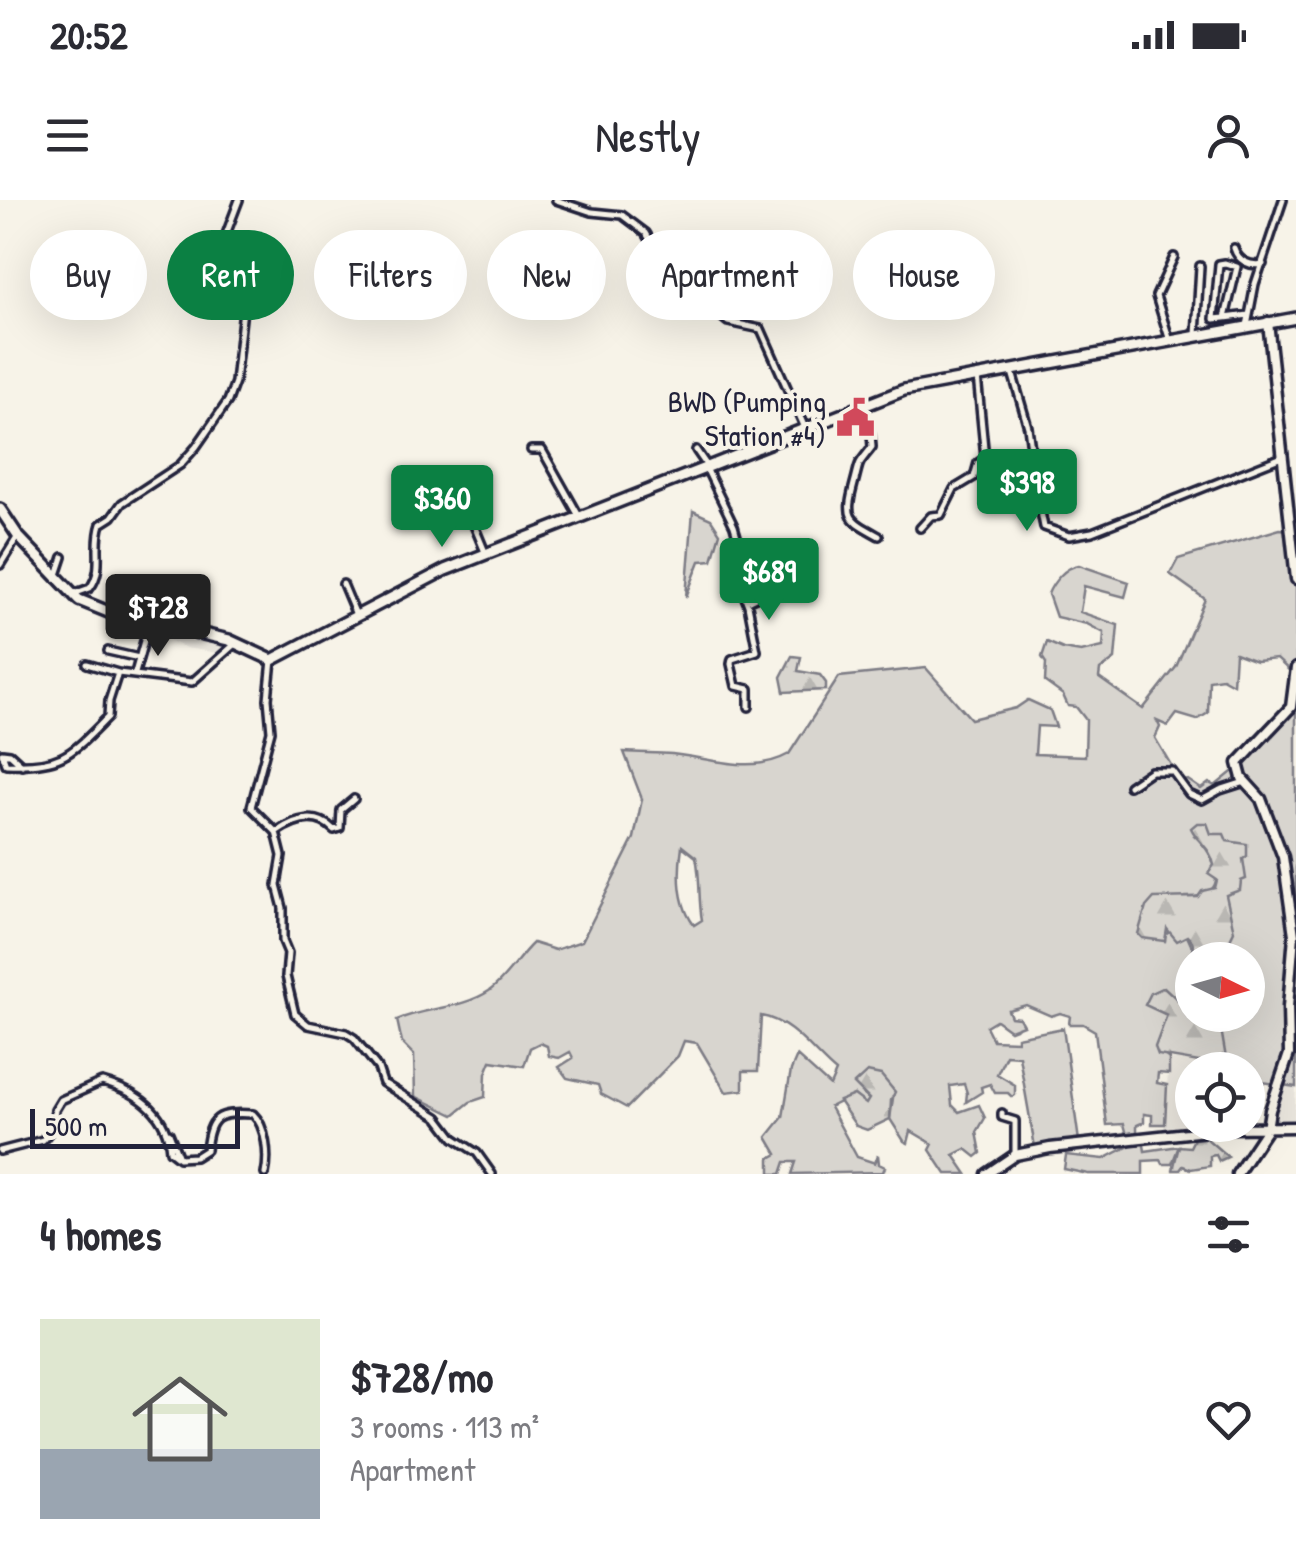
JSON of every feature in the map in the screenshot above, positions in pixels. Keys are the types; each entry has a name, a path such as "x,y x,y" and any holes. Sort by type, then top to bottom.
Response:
{"main road":[{"path":"0,510 18,536 73,595 105,611 236,643 272,660 409,587 486,553 904,390 1170,341 1248,321 1296,318"}],"street":[{"path":"73,595 85,593 97,578 101,524 122,503 188,456 228,401 244,306 226,237 239,200"},
{"path":"556,200 592,212 622,215 642,230"},
{"path":"1225,318 1238,269 1225,263 1218,266 1212,316 1214,319 1248,321 1283,200"},
{"path":"1234,248 1243,261 1256,266 1263,264"},
{"path":"1170,341 1156,296 1174,257"},
{"path":"1196,335 1200,266"},
{"path":"726,320 762,329 805,428"},
{"path":"1268,322 1294,532 1296,579"},
{"path":"1011,370 1028,427 1044,527 1069,536 1105,527 1285,456"},
{"path":"920,528 931,516 940,515 954,489 974,477 978,463 985,458 977,376"},
{"path":"861,406 872,447 856,464 848,510 853,522 878,536"},
{"path":"531,450 542,450 579,516"},
{"path":"696,450 734,526 742,554 736,574 747,601 757,651 732,658 730,664 736,686 750,689 749,707"},
{"path":"1037,492 1054,500"},
{"path":"468,514 486,553"},
{"path":"0,565 18,536"},
{"path":"56,578 63,557"},
{"path":"344,584 356,615"},
{"path":"747,601 784,584"},
{"path":"135,673 150,620"},
{"path":"87,664 118,673 192,682 236,643"},
{"path":"108,651 139,658"},
{"path":"272,660 268,699 271,731 251,807 276,832 282,856 277,880 283,908 282,941 288,953 286,976 295,1014 308,1025 354,1038 378,1068 382,1083 438,1116 454,1138 477,1153 492,1174"},
{"path":"1237,1174 1260,1142 1290,1054 1288,1007 1294,935 1283,857 1261,799 1245,782 1238,763 1291,707 1296,668"},
{"path":"1,753 6,764 25,766 79,750 91,730 108,717 108,701 118,673"},
{"path":"1130,786 1151,772 1172,770 1190,794 1202,800 1245,782"},
{"path":"276,832 303,820 317,819 334,830 340,828 341,810 354,800"},
{"path":"0,1151 43,1140 61,1100 102,1082 144,1101 168,1132 170,1152 179,1158 195,1157 206,1150 212,1122 238,1113 253,1114 262,1122 268,1160 265,1174"},
{"path":"1002,1113 1002,1117 1015,1122 1015,1155"},
{"path":"987,1174 1015,1155 1050,1148 1267,1126 1296,1128"}],"shaded area":[{"path":"172,628 231,643 218,653 186,648 169,640"},
{"path":"1169,1059 1175,1060 1175,1130 1164,1131"},
{"path":"1280,1085 1296,1087 1294,1123 1270,1122"}],"green space":[{"path":"693,511 711,519 720,533 712,560 700,561 686,597"},
{"path":"1280,529 1296,531 1296,1087 1265,1082 1265,1052 1223,1052 1218,1032 1265,1032 1265,942 1218,942 1225,894 1242,872 1242,861 1232,844 1195,836 1210,855 1215,884 1201,896 1186,897 1159,938 1172,931 1187,936 1190,942 1175,942 1175,1003 1145,1004 1167,1015 1156,1047 1169,1059 1169,1074 1158,1073 1157,1083 1167,1085 1165,1124 1152,1124 1152,1115 1144,1114 1137,1134 1127,1135 1124,1124 1107,1125 1095,1031 1083,1024 1069,1024 1070,1016 1051,1016 1026,1005 1008,1010 1023,1025 1010,1030 996,1020 986,1026 993,1040 1017,1041 1017,1037 1063,1028 1079,1141 1035,1147 1019,1056 1006,1055 997,1074 1015,1085 1012,1097 995,1093 990,1084 966,1102 964,1084 950,1086 952,1105 959,1112 979,1105 985,1118 977,1132 981,1153 976,1157 966,1149 954,1155 967,1174 946,1174 930,1150 933,1144 911,1131 908,1143 904,1141 890,1119 894,1091 886,1084 864,1095 870,1100 865,1105 854,1095 830,1107 857,1157 875,1163 878,1155 879,1164 885,1167 883,1172 792,1174 796,1162 785,1162 781,1174 770,1174 770,1158 777,1154 767,1137 783,1117 797,1056 830,1086 836,1072 783,1024 761,1016 758,1071 743,1071 743,1090 726,1092 697,1043 684,1041 678,1056 627,1108 601,1094 598,1085 567,1078 559,1067 573,1058 570,1052 559,1058 549,1056 547,1046 540,1043 530,1048 524,1066 491,1061 485,1097 470,1102 454,1115 415,1096 414,1055 402,1043 397,1020 489,991 533,943 555,950 582,941 634,838 642,799 624,752 746,764 775,760 789,754 839,677 926,668 971,719 1016,708 1028,700 1050,710 1056,727 1037,726 1035,754 1085,756 1086,720 1045,682 1046,663 1042,657 1047,642 1081,652 1103,647 1104,633 1087,624 1056,617 1048,594 1060,576 1079,565 1129,582 1125,597 1084,586 1080,612 1118,625 1115,659 1100,670 1099,678 1143,709 1176,667 1205,599 1170,574 1178,559","holes":["1235,653 1256,661 1277,659 1292,673 1287,708 1277,722 1253,737 1237,768 1215,786 1209,783 1201,789 1188,780 1181,782 1155,738 1160,727 1157,721 1168,726 1177,714 1197,720 1208,713 1209,680 1222,678 1233,684","682,846 696,857 702,920 694,925 684,907 680,887"]},
{"path":"792,656 801,657 798,671 820,675 826,690 784,692 781,677"},
{"path":"1207,823 1211,834 1224,834 1227,841 1247,844 1247,856 1243,859 1246,879 1241,881 1240,890 1226,895 1234,931 1229,942 1192,942 1187,936 1177,941 1167,929 1165,941 1142,938 1138,934 1146,907 1154,898 1198,897 1202,891 1215,888 1217,880 1208,874 1214,865 1212,859 1191,828"},
{"path":"1164,987 1175,997 1175,1032 1222,1032 1225,1052 1175,1052 1175,1058 1158,1055 1155,1047 1167,1015 1145,1005 1151,993"},
{"path":"867,1072 881,1075 895,1092 890,1119 867,1130 856,1126 839,1101 854,1095 866,1104 869,1099 854,1084"},
{"path":"1143,1139 1145,1151 1179,1146 1172,1164 1143,1161 1143,1174 1088,1174 1064,1169 1066,1155 1104,1159"},
{"path":"1192,1142 1211,1142 1228,1157 1219,1161 1216,1155 1210,1156 1210,1166 1173,1170 1179,1146 1190,1147"}],"place":[{"name":"BWD (Pumping Station #4)","path":"856,418"}]}
